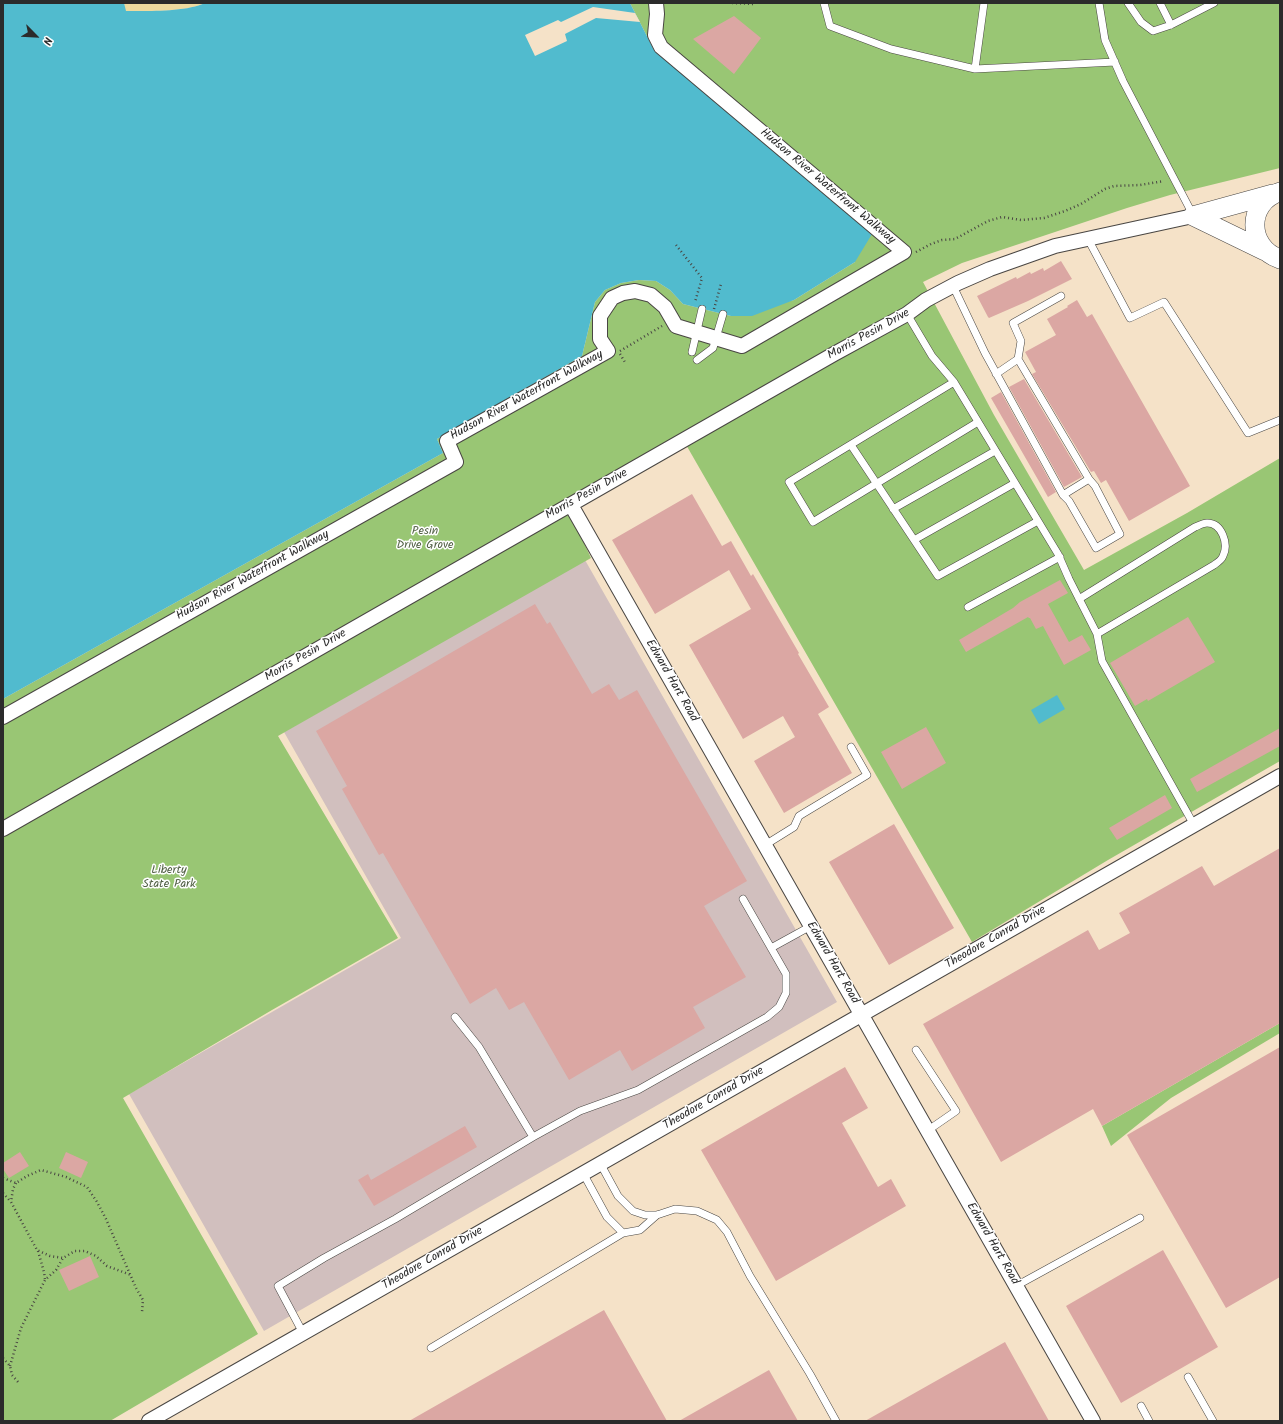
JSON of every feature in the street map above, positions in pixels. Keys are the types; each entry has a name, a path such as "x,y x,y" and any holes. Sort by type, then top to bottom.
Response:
{"street":[{"name":"Hudson River Waterfront Walkway","path":"3,717 456,462 446,441 608,351 600,339 600,316 612,298 623,293 635,291 651,295 665,306 676,326 742,346 904,252 661,47 655,35 657,14 656,3"},
{"name":"Morris Pesin Drive","path":"3,828 834,354 907,314 926,300 953,286 990,269 1055,246 1193,216 1280,192"},
{"path":"1274,258 1257,239 1255,221 1257,211 1262,204 1268,198 1280,192"},
{"path":"1193,216 1274,258"},
{"name":"Edward Hart Road","path":"571,505 1093,1421"},
{"name":"Theodore Conrad Drive","path":"149,1421 1280,776"}],"lane":[{"path":"824,3 830,26 891,49 975,69 1115,62"},
{"path":"975,69 984,3"},
{"path":"1099,3 1105,40 1123,81 1193,216"},
{"path":"1128,3 1141,22 1153,31 1170,25 1214,3"},
{"path":"1160,3 1170,25"},
{"path":"1088,238 1130,318 1164,302 1248,433 1280,420"},
{"path":"953,286 996,374 1063,495 1069,501 1096,548 1120,534 1095,486 1088,479 1018,359 1021,341 1013,323 1061,296"},
{"path":"692,352 692,331 702,309"},
{"path":"697,360 713,348 723,314"},
{"path":"907,314 932,356 954,382 1060,557 1097,634 1102,661 1194,825"},
{"path":"996,374 1018,359"},
{"path":"954,382 789,482 813,522 978,422"},
{"path":"851,445 938,576 1038,521"},
{"path":"893,509 995,451"},
{"path":"1063,495 1088,479"},
{"path":"914,540 1015,483"},
{"path":"1080,599 1195,527 1207,523 1216,526 1222,533 1225,544 1223,556 1214,565 1097,634"},
{"path":"968,607 1060,557"},
{"path":"764,845 794,827 799,816 867,775 851,747"},
{"path":"303,1333 278,1286 324,1258 395,1220 533,1137 580,1111 638,1090 767,1017 779,1007 786,993 786,974 743,899"},
{"path":"771,948 811,926"},
{"path":"455,1017 479,1047 533,1137"},
{"path":"916,1050 956,1111 927,1130"},
{"path":"600,1163 618,1196 633,1211 645,1215 657,1216"},
{"path":"583,1173 607,1217 623,1233"},
{"path":"431,1348 623,1233 640,1230 657,1216 675,1209 697,1211 717,1220 727,1232 750,1276 810,1374 836,1421"},
{"path":"1016,1286 1140,1218"},
{"path":"1188,1378 1214,1421"},
{"path":"1141,1406 1149,1421"}],"path":[{"path":"732,3 754,4"},
{"path":"904,252 918,252 931,244 942,240 955,239 988,221 1002,217 1021,220 1044,218 1081,204 1105,189 1114,186 1140,185 1165,181"},
{"path":"676,245 702,278 692,331"},
{"path":"626,364 618,352 673,320"},
{"path":"11,1202 16,1183 41,1170 66,1177 87,1187 106,1219 136,1288 143,1300 142,1312"},
{"path":"3,1178 16,1183"},
{"path":"3,1193 11,1202 37,1250 44,1272 44,1280"},
{"path":"37,1250 50,1256 63,1258"},
{"path":"10,1366 21,1328 44,1280 56,1270 63,1258 75,1251 85,1251 96,1256 107,1266 131,1276"},
{"path":"3,1358 10,1366 12,1375 18,1382"}],"shaded area":[{"path":"585,560 837,1002 264,1331 129,1094 401,938 284,732"}],"green space":[{"name":"Liberty State Park","path":"630,3 1280,3 1280,168 1170,195 1127,208 962,263 923,282 994,415 1084,570 1187,513 1280,458 1280,761 1108,860 972,942 681,436 565,502 591,558 278,736 398,938 123,1098 258,1334 110,1421 3,1421 3,699 443,453 437,439 582,356 595,302 605,290 621,283 639,280 656,281 670,290 683,304 731,316 794,300 855,262 800,173 654,50"},
{"path":"1280,1023 1280,1033 1171,1098 1111,1146 1102,1126"}],"sand":[{"path":"124,3 205,3 188,8 155,11 125,11"}],"water":[{"path":"3,3 124,3 126,11 155,11 188,8 205,3 630,3 654,50 872,234 855,262 794,300 752,316 731,316 683,304 670,290 656,281 639,280 621,283 605,290 595,302 582,356 437,439 443,453 3,699"},
{"path":"1057,695 1065,709 1039,724 1031,710"}],"pier":[{"path":"593,7 635,13 640,22 596,18 565,34 567,41 535,56 525,35 558,20 561,22"}],"building":[{"path":"734,16 761,38 734,74 693,39"},
{"path":"1061,261 1072,279 1028,301 989,318 988,317 977,296 1016,277 1017,279 1030,272 1031,274 1043,268 1044,271"},
{"path":"1077,300 1087,317 1092,314 1190,486 1129,521 1106,480 1101,483 1094,471 1091,472 1032,374 1036,372 1025,352 1056,335 1047,319"},
{"path":"1024,379 1082,477 1064,487 1009,387"},
{"path":"1001,392 1056,492 1048,497 991,398"},
{"path":"692,494 722,546 731,541 751,576 753,574 799,653 798,654 829,707 818,714 852,773 784,813 754,761 795,737 783,716 743,739 689,645 751,609 729,570 655,614 612,540"},
{"path":"1060,580 1068,593 1048,604 1069,642 1082,635 1091,650 1064,665 1043,626 1036,629 1028,617 966,652 959,640 1013,608 1020,602"},
{"path":"535,604 547,624 550,622 592,694 609,684 619,700 637,690 747,881 704,906 746,977 693,1007 705,1028 632,1071 620,1050 569,1080 524,1002 509,1010 496,988 470,1004 383,853 379,855 342,789 347,786 316,731"},
{"path":"1188,617 1215,662 1148,701 1147,699 1135,706 1110,663"},
{"path":"926,727 946,763 902,789 881,752"},
{"path":"1280,728 1280,746 1197,792 1190,779"},
{"path":"1165,795 1172,808 1117,840 1109,828"},
{"path":"894,824 954,928 889,965 829,862"},
{"path":"1280,848 1280,1023 1102,1126 1093,1109 1001,1162 923,1024 1088,930 1099,950 1130,933 1119,913 1202,866 1214,886"},
{"path":"1280,1047 1280,1277 1226,1308 1127,1135"},
{"path":"845,1067 868,1108 842,1123 878,1187 891,1179 906,1206 776,1281 701,1150"},
{"path":"465,1126 477,1147 374,1206 358,1180 368,1174 371,1180"},
{"path":"20,1152 29,1166 9,1178 3,1169 3,1163"},
{"path":"66,1152 88,1162 81,1178 59,1168"},
{"path":"1163,1250 1218,1347 1121,1403 1066,1306"},
{"path":"90,1256 99,1277 69,1291 59,1270"},
{"path":"604,1310 667,1421 409,1421"},
{"path":"1005,1342 1049,1421 865,1421"},
{"path":"769,1370 798,1421 679,1421"}],"park label":[{"name":"Pesin Drive Grove","path":"425,539"}]}
